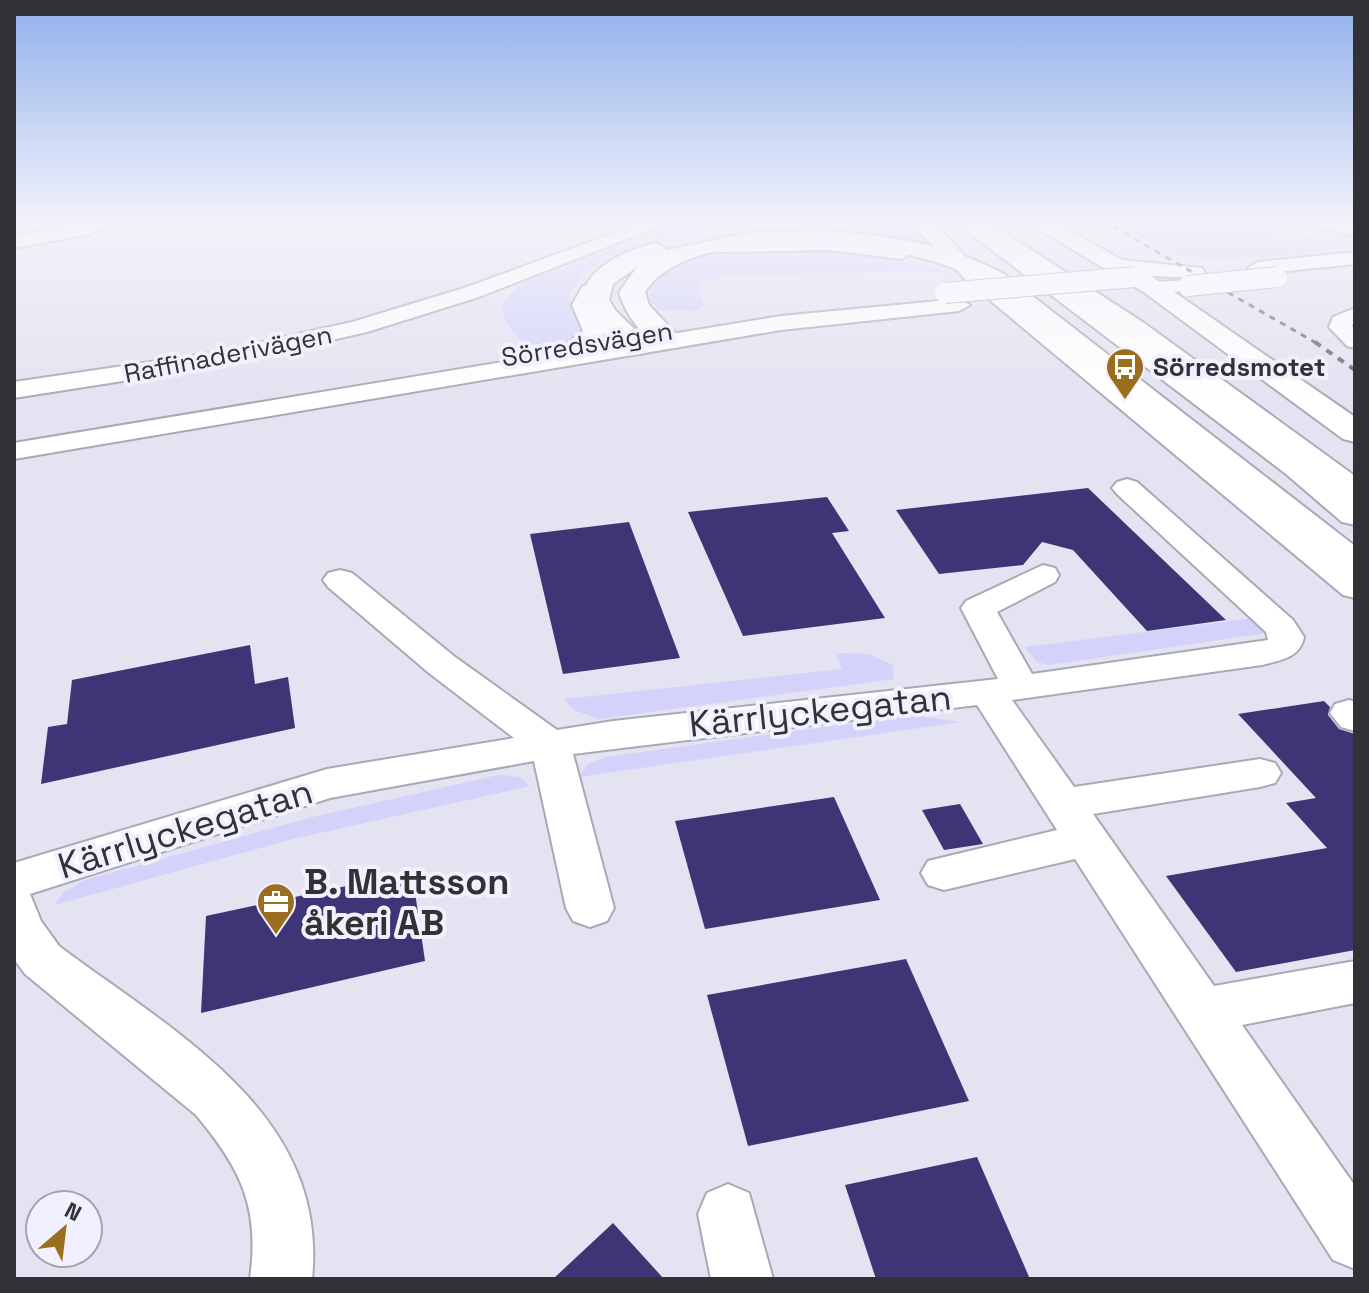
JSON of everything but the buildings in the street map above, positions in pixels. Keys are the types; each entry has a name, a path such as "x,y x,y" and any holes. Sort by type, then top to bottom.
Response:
{"main road":[{"path":"603,281 600,285 599,309 649,340"},
{"path":"637,281 632,292 649,340"},
{"path":"998,281 1355,565"},
{"path":"1017,281 1355,544"},
{"path":"1047,281 1285,457 1355,514"},
{"path":"1141,281 1223,336 1355,432"},
{"path":"1190,281 1185,300 1223,336"}],"street":[{"name":"Raffinaderivägen","path":"14,390 160,369 360,327 500,281"},
{"path":"981,281 1355,588"},
{"path":"1066,281 1136,328 1355,490"},
{"name":"Sörredsvägen","path":"14,441 572,348 952,299 1169,281"},
{"path":"572,348 595,333 583,305 589,291 600,285"},
{"name":"Sörredsvägen","path":"14,451 649,340 783,311 919,296 952,299"},
{"path":"1043,575 978,608 1004,689 1262,654 1284,646 1286,637 1281,627 1127,488"},
{"path":"340,580 442,665 550,745 590,908"},
{"name":"Kärrlyckegatan","path":"14,881 327,784 613,734 1004,689 1074,822 1355,1238"},
{"path":"944,873 1074,822 1260,773"},
{"path":"14,907 18,927 42,960 215,1097 238,1121 277,1188 286,1250 281,1279"},
{"path":"1200,1011 1355,982"},
{"path":"728,1214 742,1279"}],"shaded area":[{"path":"579,281 570,298 581,330 545,348 533,347 519,338 504,317 502,303 522,283"},
{"path":"654,281 708,281 702,283 699,293 704,304 697,311 659,310 649,299"},
{"path":"1255,618 1267,633 1049,665 1037,662 1025,647"},
{"path":"836,653 869,654 893,665 894,679 599,719 574,710 564,699 842,669"},
{"path":"911,715 961,722 579,777 587,765 605,757"},
{"path":"498,775 520,777 530,786 289,840 55,905 63,893 85,880 313,817"}],"railway":[{"path":"1208,281 1317,344"},
{"path":"1317,344 1355,370"}],"place":[{"name":"Sörredsmotet","path":"1125,401"},
{"name":"B. Mattsson åkeri AB","path":"276,936"}]}
